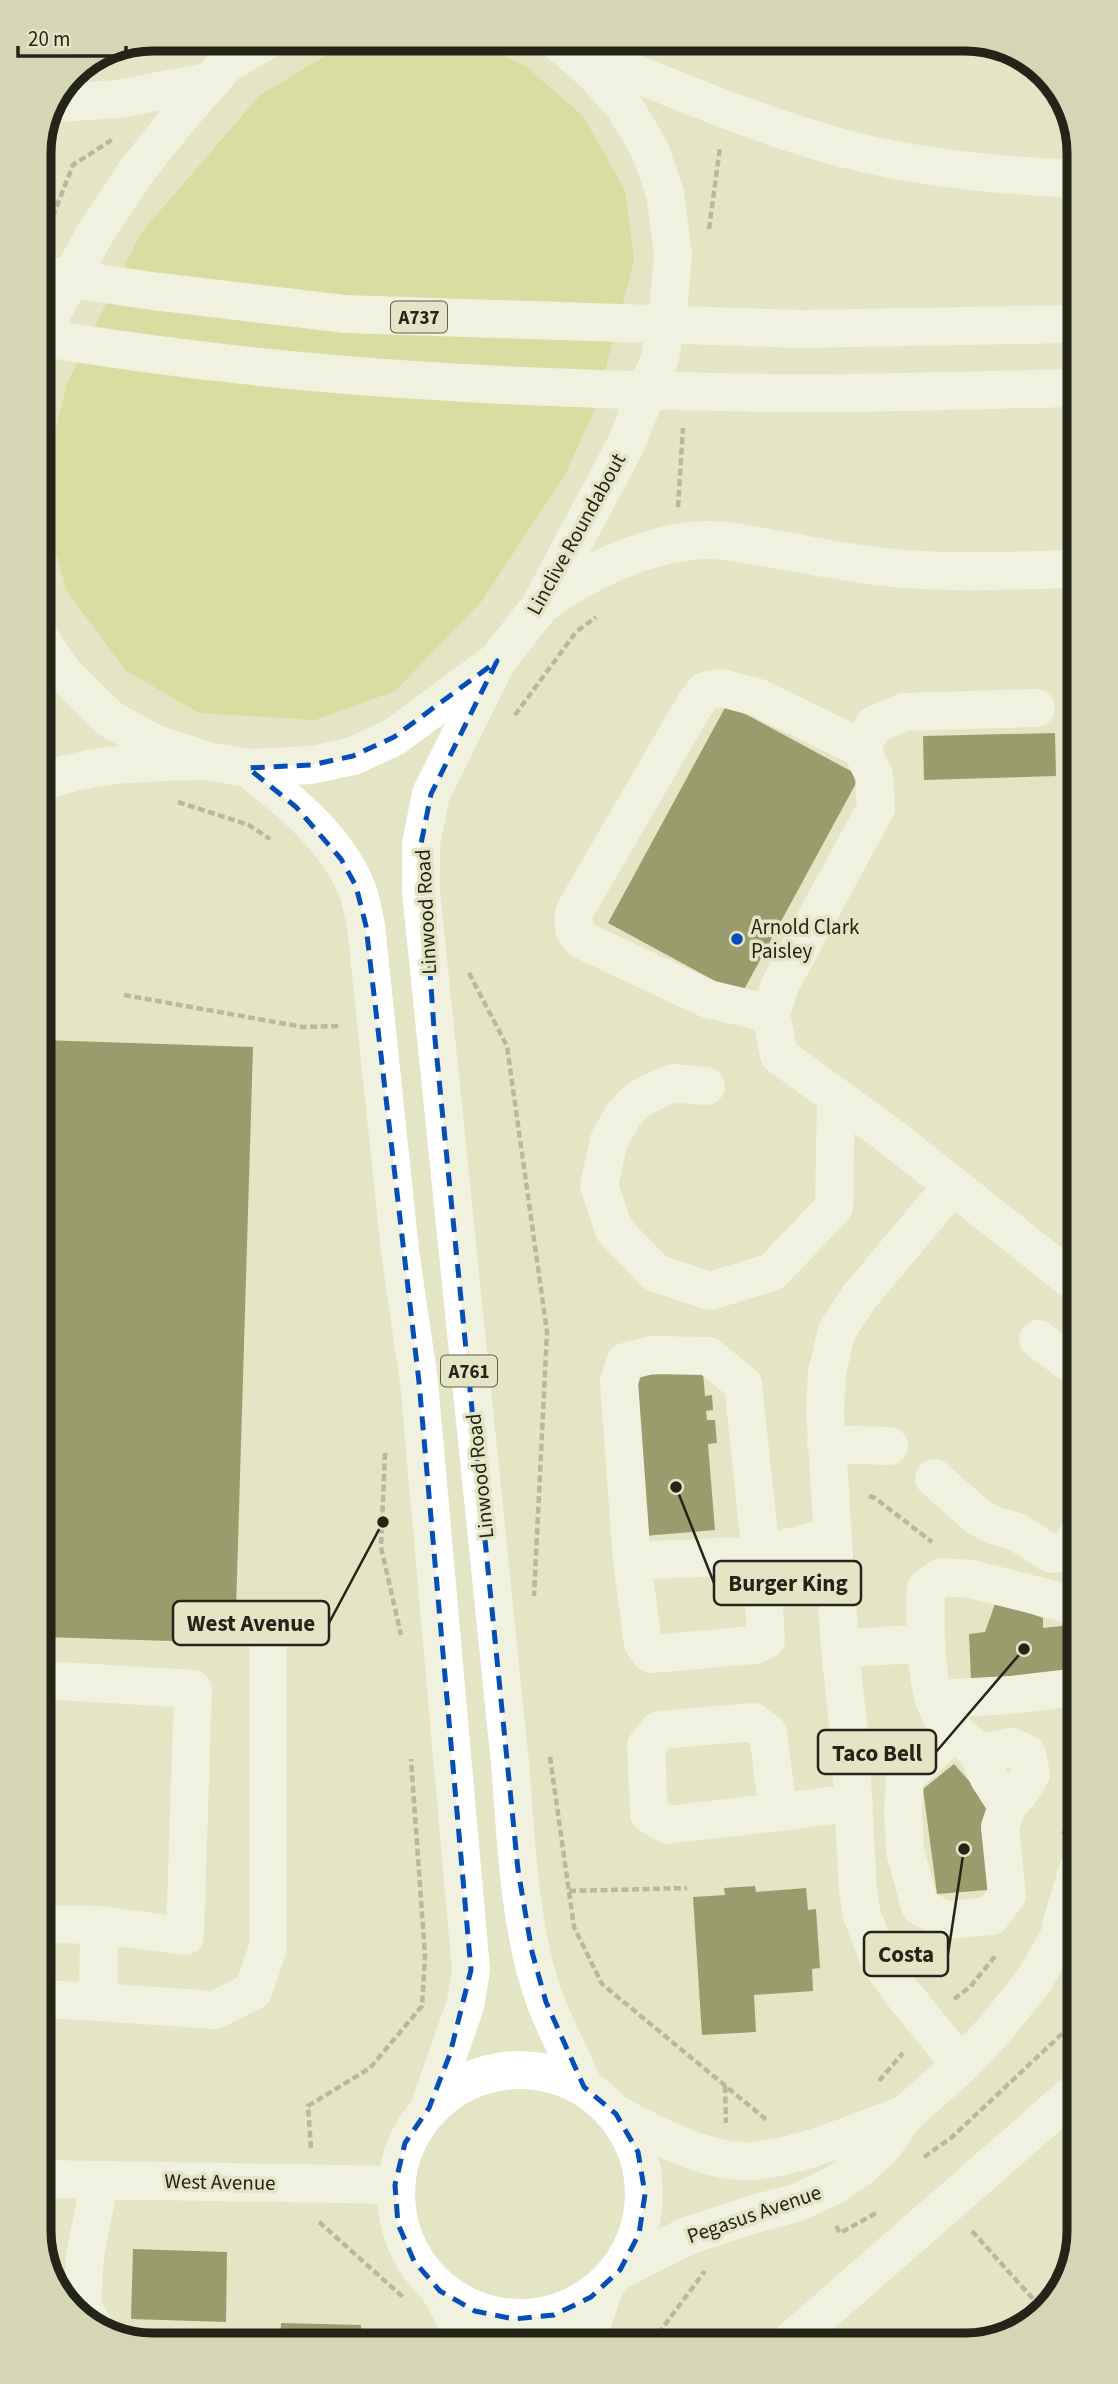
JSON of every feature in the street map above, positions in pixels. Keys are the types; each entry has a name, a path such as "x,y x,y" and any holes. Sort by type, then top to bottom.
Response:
{"main road":[{"path":"64,103 118,99 227,61 245,51"},
{"name":"Linclive Roundabout","path":"51,655 64,674 110,719 153,743 208,761 248,768 311,765 353,756 394,737 497,661 540,606 626,444 660,358 669,303 673,254 665,193 650,150 624,106 592,71 567,51"},
{"path":"580,51 728,109 842,148 918,165 1067,178"},
{"path":"51,315 93,237 135,173 227,61"},
{"name":"A737","path":"51,276 345,314 801,328 1067,324"},
{"path":"51,339 370,379 785,393 1067,388"},
{"path":"540,606 567,585 642,552 706,540 854,563 921,570 1067,569"},
{"name":"Linwood Road","path":"497,661 431,793 421,844 421,891 511,1773 518,1870 532,1952 546,2002 584,2087"},
{"path":"771,1014 708,999 582,940 574,929 574,912 705,691 722,688 759,698 861,748 874,775 876,808 780,985 771,1014 779,1055 890,1136 1067,1276"},
{"path":"861,748 874,725 904,712 1036,708"},
{"path":"51,779 72,771 128,763 208,761"},
{"name":"A761","path":"248,768 296,807 323,834 356,886 366,926 400,1251 419,1382 471,1970 465,2006 429,2108"},
{"path":"706,1086 672,1083 640,1098 624,1114 609,1140 599,1185 614,1230 656,1273 710,1291 772,1272 834,1206 836,1097"},
{"path":"952,1186 860,1296 837,1330 827,1373 826,1444 862,1915 869,1940 880,1962 961,2065"},
{"path":"1038,1339 1067,1361"},
{"path":"651,1354 708,1356 743,1384 761,1555 765,1640 754,1645 652,1654 643,1643 632,1561 619,1382 625,1362 651,1354"},
{"path":"826,1444 889,1446"},
{"path":"934,1478 978,1517 995,1526 1015,1531 1052,1554 1065,1553 1067,1550"},
{"path":"632,1561 761,1555 832,1536"},
{"path":"967,1742 905,1777 905,1851 920,1906 945,1920 991,1916 1007,1895 1000,1826 1007,1806 967,1742 944,1721 934,1699 925,1643 926,1588 941,1577 971,1579 1067,1603"},
{"path":"840,1649 925,1643"},
{"path":"51,1999 215,2010 253,1991 268,1948 268,1648"},
{"path":"51,1680 193,1689 185,1936 99,1925 51,1924"},
{"path":"934,1699 1010,1695 1067,1688"},
{"path":"778,1812 854,1803"},
{"name":"Pegasus Avenue","path":"1055,1944 1067,1871"},
{"name":"Pegasus Avenue","path":"426,2298 514,2319 554,2315 591,2297 613,2278 687,2236 796,2203 835,2185 883,2147 906,2114 961,2065 997,2026 1035,1979 1067,1922"},
{"path":"98,2002 99,1925"},
{"path":"1055,1944 1067,1927"},
{"path":"459,2333 426,2298 398,2224 395,2185 405,2144 429,2108 462,2083 502,2070 544,2071 584,2087 617,2114 638,2152 645,2194 639,2234 613,2278 590,2333"},
{"path":"800,2333 1067,2100"},
{"name":"Pegasus Avenue","path":"617,2114 681,2145 706,2154 741,2161 774,2158 906,2114"},
{"name":"West Avenue","path":"51,2179 395,2185"},
{"path":"82,2304 85,2255 100,2180"}],"path":[{"path":"709,234 717,163 728,109"},
{"path":"676,544 684,420"},
{"path":"511,721 576,632 605,611"},
{"path":"172,800 248,825 280,846"},
{"path":"464,962 507,1045 547,1332 534,1598"},
{"path":"124,995 303,1027 343,1026 342,1013"},
{"path":"385,1452 382,1547 404,1647"},
{"path":"549,1745 574,1927 602,1984 774,2126"},
{"path":"411,1755 425,1956 422,2006 370,2068 308,2106 317,2220 426,2298"},
{"path":"568,1891 687,1888"},
{"path":"874,2085 884,2078 926,2023 970,1987 1004,1944"},
{"path":"919,2161 951,2138 1067,2027"},
{"path":"825,2227 834,2222"},
{"path":"659,2333 710,2264"}],"highlighted area":[{"path":"497,661 431,794 421,844 434,1029 518,1870 532,1952 546,2002 584,2087 616,2114 638,2152 645,2194 639,2234 620,2270 591,2297 554,2315 514,2319 475,2311 440,2291 414,2261 398,2224 395,2185 405,2143 429,2108 450,2054 471,1970 419,1382 366,926 356,886 341,859 296,807 248,768 311,765 353,756 394,737"}],"green space":[{"path":"333,51 494,51 524,65 583,116 625,190 634,261 595,409 565,475 481,602 395,691 315,720 199,713 126,671 67,591 51,537 54,435 68,381 141,233 259,96"}],"building":[{"path":"727,704 860,776 741,995 608,923"},
{"path":"1055,733 1056,776 924,780 923,736"},
{"path":"51,1040 253,1047 235,1643 51,1637"},
{"path":"703,1371 705,1396 712,1395 713,1410 706,1411 707,1420 715,1420 717,1443 708,1444 715,1530 644,1536 631,1376"},
{"path":"996,1601 1043,1618 1043,1628 1067,1625 1067,1673 971,1679 969,1634 985,1632"},
{"path":"954,1764 993,1808 1000,1889 937,1894 923,1789"},
{"path":"755,1886 756,1892 806,1888 808,1910 816,1909 820,1968 812,1969 813,1991 754,1995 756,2032 702,2035 693,1897 725,1895 724,1888"},
{"path":"133,2249 227,2252 226,2322 131,2319"},
{"path":"281,2323 361,2325 361,2333 281,2333"}],"place":[{"name":"Arnold Clark Paisley","path":"737,939"},
{"name":"Burger King","path":"676,1487"},
{"name":"West Avenue","path":"383,1522"},
{"name":"Taco Bell","path":"1024,1649"},
{"name":"Costa","path":"964,1849"}]}
